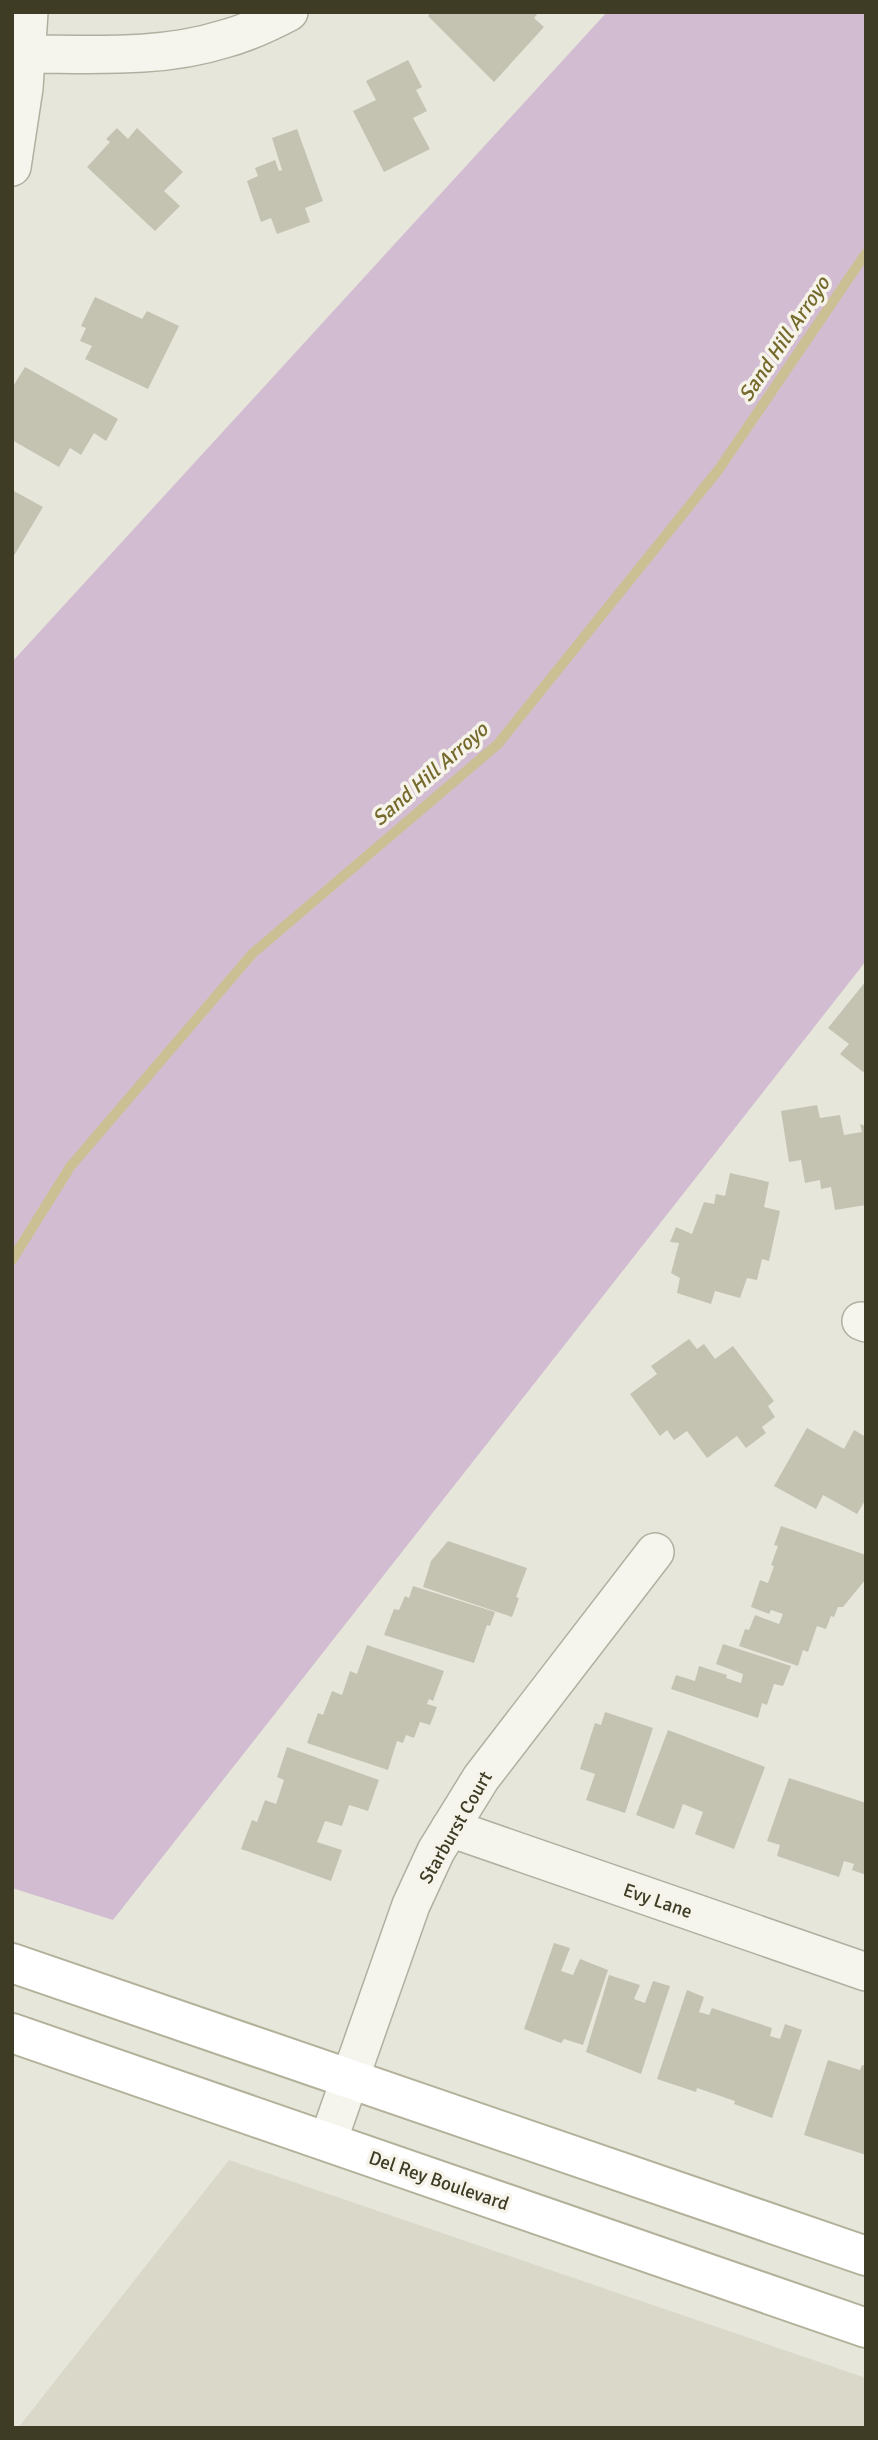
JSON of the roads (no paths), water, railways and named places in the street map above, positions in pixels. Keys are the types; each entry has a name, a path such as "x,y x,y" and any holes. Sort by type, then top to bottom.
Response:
{"main road":[{"path":"12,1963 866,2256"},
{"name":"Del Rey Boulevard","path":"12,2033 866,2328"}],"street":[{"path":"12,167 20,123 24,31 147,53 223,40 289,12"},
{"name":"Starburst Court","path":"328,2141 411,1905 436,1851 481,1778 514,1732 655,1552"},
{"name":"Evy Lane","path":"450,1828 866,1972"}],"waterway":[{"name":"Sand Hill Arroyo","path":"12,1260 70,1167 252,954 498,744 719,469 866,253"}]}
